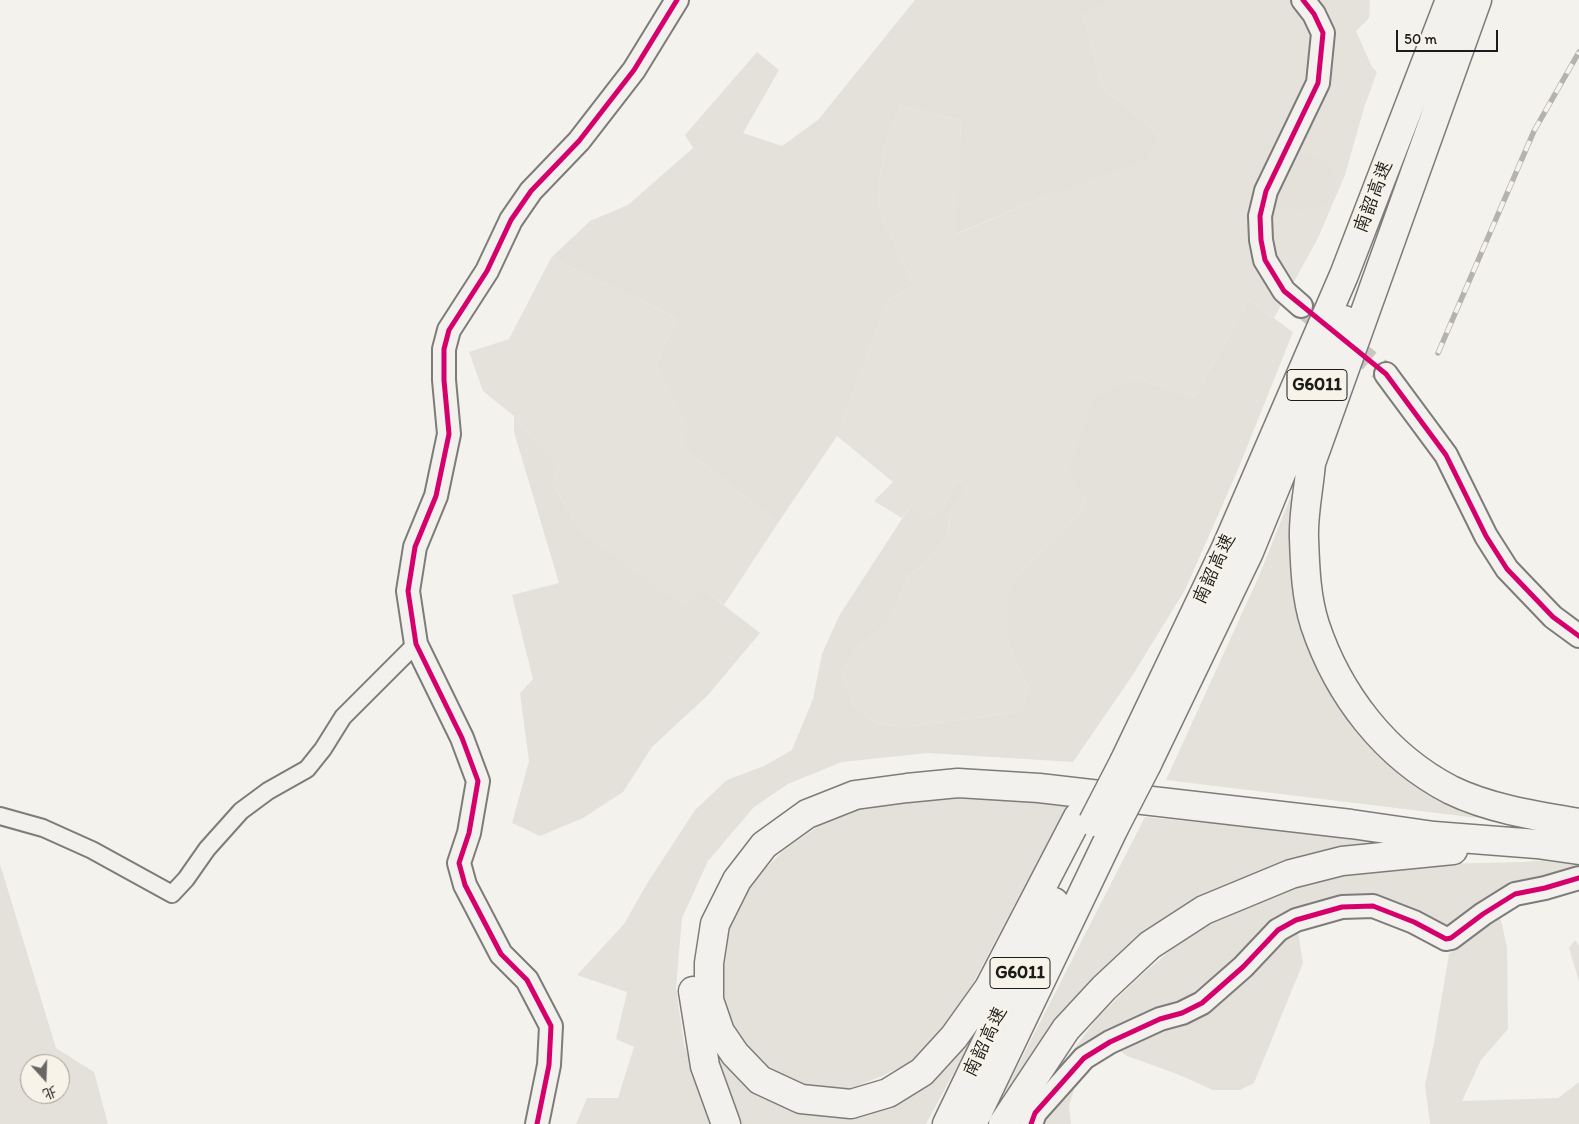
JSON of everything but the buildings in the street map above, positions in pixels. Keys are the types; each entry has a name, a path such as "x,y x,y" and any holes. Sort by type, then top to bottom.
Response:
{"highway":[{"name":"南韶高速","path":"947,1124 1127,760 1226,548 1344,275 1450,0"},
{"name":"南韶高速","path":"1127,760 1249,552 1476,0"},
{"path":"1476,0 1311,463 1304,536 1306,581 1315,623 1333,671 1369,726 1409,764 1451,790 1490,804 1579,823"},
{"path":"1127,760 1095,822 988,988 954,1037 922,1072 888,1093 851,1104 801,1100 760,1080 734,1054 720,1032 709,1000 709,963 715,924 737,880 764,845 807,814 855,794 958,783 1039,788 1351,824 1434,836 1537,844 1579,850"},
{"path":"726,1124 705,1066 692,988 696,935 713,889 745,848 788,810 838,785 885,773 933,771 994,772 1197,792 1527,830 1579,831"},
{"name":"南韶高速","path":"972,1124 1095,822"},
{"path":"1003,1124 1066,1030 1104,988 1150,945 1204,910 1291,874 1342,861 1427,852 1537,844"}],"street":[{"path":"537,1124 549,1065 551,1026 527,980 502,954 465,885 460,863 470,833 478,781 462,738 416,644 408,591 415,547 436,496 449,434 444,380 444,349 449,330 487,271 511,220 531,191 579,141 634,70 677,0"},
{"path":"1301,306 1284,291 1265,260 1261,240 1260,216 1266,191 1318,82 1323,33 1314,14 1303,0"},
{"path":"1386,374 1446,454 1486,536 1507,569 1553,617 1579,636"},
{"path":"0,816 43,828 92,850 172,894 186,880 207,849 241,811 307,768 323,749 343,717 416,644"},
{"path":"1031,1124 1035,1113 1084,1058 1110,1042 1160,1019 1182,1013 1202,1002 1244,967 1278,930 1296,920 1342,907 1373,906 1414,922 1446,939 1451,938 1483,914 1515,894 1579,878"}],"shaded area":[{"path":"915,0 1113,0 1083,15 1102,87 1158,134 1147,159 1048,195 956,234 961,120 900,106 885,145 878,191 879,211 914,285 888,300 837,436 778,523 683,447 689,426 656,364 677,318 551,258 590,221 628,205 693,148 685,135 757,52 779,70 743,133 782,146 818,120"},
{"path":"1113,0 1370,0 1369,18 1356,31 1372,67 1377,72 1364,108 1345,175 1318,238 1274,318 1249,300 1194,397 1137,379 1087,499 1077,517 1015,578 1007,641 1028,688 1021,712 905,727 877,724 854,706 841,672 859,647 889,622 908,576 926,563 948,535 949,513 969,488 956,480 943,509 926,522 911,505 902,518 874,501 893,482 837,436 888,300 914,285 879,211 878,191 885,145 900,106 961,120 957,234 1048,195 1158,134 1102,87 1083,15"},
{"path":"1299,154 1321,159 1333,172 1335,189 1329,202 1307,210 1284,207 1277,195 1288,167"},
{"path":"551,258 677,318 656,364 690,426 683,447 778,523 724,605 700,587 684,609 581,531 552,483 559,466 538,445 514,416 483,391 469,352 509,339"},
{"path":"1249,300 1293,332 1237,472 1185,590 1132,676 1073,762 928,753 842,762 788,784 754,807 708,861 682,918 676,988 684,1044 710,1124 576,1124 587,1098 618,1098 634,1047 616,1039 627,992 577,975 624,924 648,882 695,810 727,780 764,766 792,750 813,699 822,654 839,616 911,505 926,521 943,509 956,480 969,488 949,513 948,535 926,563 908,576 889,622 859,647 841,672 854,706 877,724 905,727 1021,712 1028,688 1007,641 1006,612 1015,578 1077,517 1087,499 1068,471 1095,398 1137,379 1194,397"},
{"path":"514,416 538,445 559,466 552,483 581,531 684,608 700,587 760,633 708,695 652,747 623,792 583,818 540,836 512,823 529,761 520,693 533,679 512,595 559,583 514,432"},
{"path":"1300,473 1327,685 1511,822 1166,780 1259,576"},
{"path":"952,797 1067,805 973,983 944,1025 915,1060 882,1076 842,1092 801,1086 776,1076 751,1058 735,1033 725,1007 723,967 726,931 743,891 783,851 831,817 894,799"},
{"path":"1145,817 1419,843 1215,892 1159,923 1113,959 1058,1023 991,1124 988,1124"},
{"path":"1579,857 1579,878 1545,888 1451,938 1373,906 1296,920 1303,963 1254,1083 1240,1090 1213,1090 1177,1074 1127,1056 1109,1042 1084,1058 1069,1106 1071,1124 1023,1124 1098,1017 1136,980 1172,949 1229,910 1305,878 1436,864 1524,862"},
{"path":"0,864 56,1048 66,1054 20,1054 20,1104 70,1104 70,1057 94,1072 108,1124 0,1124"},
{"path":"1500,916 1507,947 1508,1029 1481,1060 1462,1101 1558,1098 1579,1082 1579,1124 1430,1124 1425,1085 1449,954 1476,929"},
{"path":"1575,940 1579,946 1579,982 1569,948"},
{"path":"996,995 926,1124 737,1124 714,1060 717,1044 736,1074 764,1098 796,1113 836,1116 873,1110"}],"tunnel":[{"path":"1301,306 1386,374"}],"railway":[{"path":"1438,353 1534,131 1579,52"}],"cycle path":[{"path":"537,1124 549,1065 551,1026 527,980 501,954 465,885 459,863 469,833 478,781 462,738 416,644 408,591 415,547 436,496 449,434 444,380 444,349 449,330 487,271 511,220 531,191 579,141 634,70 677,0"},
{"path":"1303,0 1314,14 1323,33 1318,83 1266,191 1260,216 1261,240 1265,260 1284,291 1386,374 1446,455 1486,536 1507,569 1553,617 1579,636"},
{"path":"1031,1124 1035,1113 1084,1058 1110,1042 1160,1019 1182,1013 1202,1003 1243,967 1278,930 1296,920 1342,907 1373,906 1414,922 1446,939 1451,938 1483,914 1515,894 1579,878"}]}
